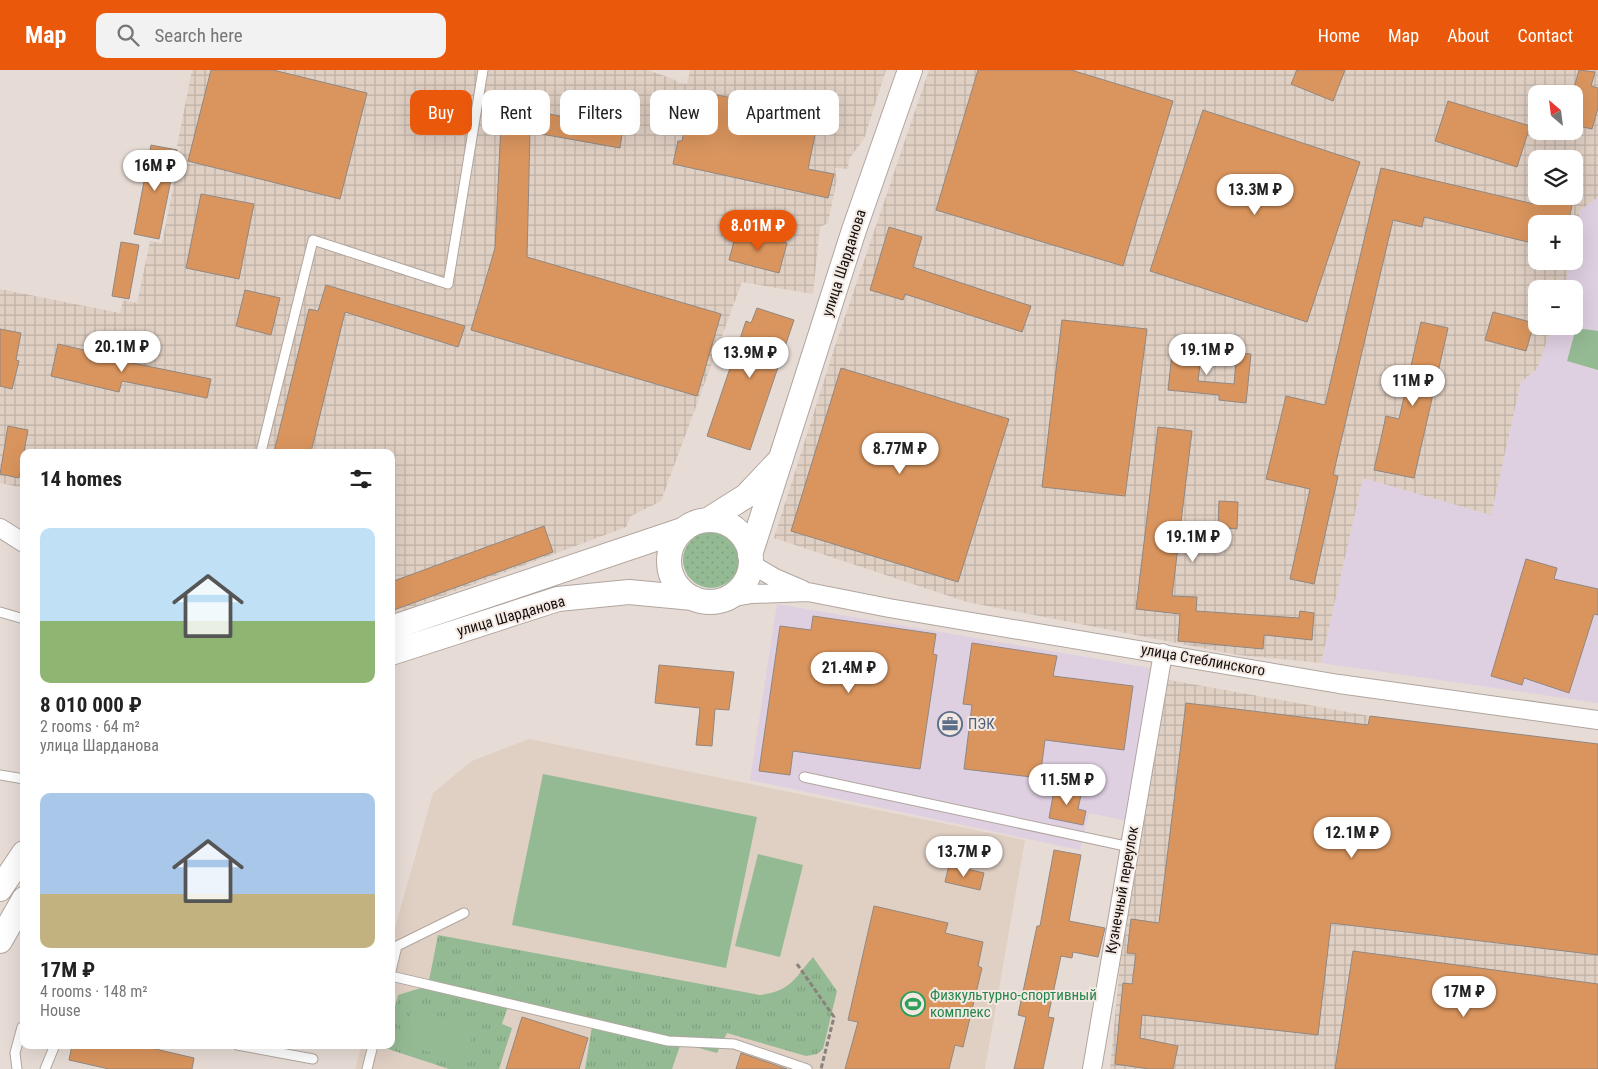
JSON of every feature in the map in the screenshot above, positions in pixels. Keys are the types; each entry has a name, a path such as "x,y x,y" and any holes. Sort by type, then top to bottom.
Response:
{"main road":[{"name":"улица Шарданова","path":"751,560 854,230 910,70"},
{"path":"708,520 720,521 731,526 747,544 751,560 742,586 734,594 723,599 708,602 693,598 677,585 670,566 672,545 685,529 708,520 746,496 782,457"},
{"name":"улица Шарданова","path":"395,627 685,529"},
{"name":"улица Шарданова","path":"395,653 558,599 629,592 693,598"},
{"path":"0,889 20,859"},
{"path":"0,941 20,906"}],"street":[{"path":"0,528 20,540"},
{"path":"751,560 774,578 808,592"},
{"path":"723,599 752,594 808,592"},
{"name":"улица Стеблинского","path":"808,592 889,608 1339,684 1598,720"},
{"name":"Кузнечный переулок","path":"1092,1069 1163,653"}],"lane":[{"path":"262,449 312,240 448,284 483,70"},
{"path":"0,612 20,618"},
{"path":"0,775 20,778"},
{"path":"804,777 1130,847"},
{"path":"395,951 396,946 464,913"},
{"path":"395,977 668,1041 734,1044 807,1069"},
{"path":"17,1069 15,1053 20,1034"},
{"path":"44,1069 53,1049"},
{"path":"259,1049 313,1059"},
{"path":"367,1069 372,1049"}],"path":[{"path":"797,964 834,1016 821,1069"}],"shaded area":[{"path":"192,70 648,70 679,83 687,84 690,70 886,70 864,139 849,159 848,169 835,168 837,179 828,223 820,227 813,294 742,282 661,501 631,516 626,527 395,614 395,449 20,449 20,487 0,483 0,289 120,313 123,300 137,303 150,241 162,243 181,147 177,146"},
{"path":"929,70 1598,70 1598,197 1580,210 1579,215 1528,215 1528,270 1568,270 1566,280 1528,280 1528,335 1549,335 1537,369 1521,382 1491,515 1363,478 1321,663 1238,655 967,602 774,538 835,346"},
{"path":"1598,196 1598,331 1583,329 1583,280 1566,280 1568,270 1583,270 1583,215 1579,215 1580,210"},
{"path":"1549,335 1574,335 1567,361 1598,370 1598,703 1321,663 1363,478 1491,515 1521,382 1537,369"},
{"name":"ПЭК","path":"777,604 1150,668 1128,821 1089,813 1080,850 750,780"},
{"path":"1164,679 1370,716 1598,744 1598,1069 1110,1069 1124,922"},
{"path":"529,739 1025,840 985,1069 355,1069 361,1049 395,1049 395,928 433,793 472,761"}],"green space":[{"path":"1583,329 1598,331 1598,370 1567,361 1574,335 1583,335"},
{"path":"711,532 722,534 731,540 737,549 739,560 737,571 731,580 722,586 711,588 700,586 691,580 685,571 683,560 685,549 691,540 700,534"},
{"path":"543,774 757,817 726,968 512,925"},
{"path":"758,854 803,865 780,957 735,946"},
{"path":"438,935 760,995 779,990 791,983 813,957 837,991 823,1049 817,1054 806,1056 727,1033 717,1053 681,1043 672,1069 585,1069 593,1020 510,1000 502,1024 512,1028 499,1069 449,1069 388,1049 395,1049 395,1007 398,995 428,986"},
{"path":"412,1009 475,1027 465,1062 402,1044"}],"building":[{"path":"211,70 273,70 367,93 340,199 188,161"},
{"path":"978,70 1071,70 1173,101 1123,266 936,210"},
{"path":"1297,70 1345,70 1333,101 1291,84"},
{"path":"1579,70 1595,72 1591,86 1598,88 1598,108 1592,129 1583,127 1583,85 1575,85"},
{"path":"718,95 728,97 728,135 815,135 808,169 834,174 828,198 673,164 678,141 682,141 683,135 718,135"},
{"path":"1448,101 1528,125 1528,132 1517,167 1435,141"},
{"path":"1203,110 1360,162 1307,322 1150,271"},
{"path":"550,114 560,116 560,135 622,135 620,148 547,135 550,135"},
{"path":"500,135 530,135 527,257 721,314 697,396 471,330 495,248"},
{"path":"151,145 177,150 159,239 134,234"},
{"path":"1381,168 1528,203 1528,205 1572,205 1570,215 1528,215 1528,242 1424,217 1422,227 1393,220 1333,475 1338,476 1314,584 1290,579 1310,489 1266,479 1286,396 1325,405"},
{"path":"201,194 254,204 239,279 186,268"},
{"path":"889,227 922,237 913,267 1031,306 1022,332 905,294 903,300 870,290"},
{"path":"737,230 787,243 779,273 729,260"},
{"path":"121,242 139,245 129,299 112,296"},
{"path":"326,285 465,326 458,347 345,312 312,449 275,449 309,309 318,311"},
{"path":"245,290 280,298 271,335 236,326"},
{"path":"757,308 794,320 750,450 707,436 746,321 751,323"},
{"path":"1493,312 1528,321 1528,335 1531,335 1526,351 1485,340"},
{"path":"1062,320 1147,329 1125,496 1042,487"},
{"path":"1421,322 1448,328 1414,478 1374,470 1386,416 1399,419"},
{"path":"0,329 21,333 16,360 19,361 12,389 0,386"},
{"path":"58,344 127,360 127,362 211,379 207,398 122,381 119,392 51,376"},
{"path":"1173,345 1202,348 1198,381 1234,384 1237,353 1251,354 1246,403 1219,400 1219,395 1168,390"},
{"path":"841,368 1009,419 958,582 791,531"},
{"path":"8,426 28,430 24,449 20,449 19,478 0,474"},
{"path":"1158,427 1192,431 1172,596 1197,597 1196,611 1299,618 1300,611 1314,613 1312,640 1264,635 1263,649 1178,641 1180,614 1136,609"},
{"path":"1219,501 1238,502 1237,529 1218,527"},
{"path":"544,526 553,552 395,610 395,581"},
{"path":"1526,559 1557,568 1554,579 1598,589 1598,615 1594,614 1569,693 1524,678 1522,685 1491,676"},
{"path":"813,616 936,634 933,654 937,655 920,769 793,751 790,775 759,771 780,626 811,630"},
{"path":"972,643 1057,656 1053,676 1133,686 1124,750 1045,740 1040,778 964,769 972,705 963,704"},
{"path":"659,665 734,672 729,710 715,709 712,746 696,745 700,708 655,703"},
{"path":"1186,703 1368,725 1370,716 1598,744 1598,955 1331,923 1318,1035 1142,1015 1140,1038 1178,1046 1173,1069 1149,1069 1115,1064 1123,983 1132,984 1136,954 1127,953 1131,919 1159,923"},
{"path":"1055,785 1082,790 1078,809 1086,811 1083,825 1049,818"},
{"path":"1054,850 1081,855 1069,921 1105,928 1098,957 1073,952 1072,958 1061,956 1048,1017 1054,1018 1043,1069 1014,1069 1026,1017 1018,1015 1037,926 1040,926"},
{"path":"949,865 984,873 980,890 945,882"},
{"path":"874,906 948,923 945,933 983,942 978,966 982,968 963,1047 955,1045 949,1069 845,1069 858,1022 848,1020"},
{"path":"1353,951 1598,984 1598,1069 1335,1069"},
{"path":"522,1017 588,1038 579,1069 506,1069"},
{"path":"71,1049 155,1049 194,1058 192,1069 109,1069 69,1060"},
{"path":"741,1053 787,1069 736,1069"}],"place":[{"name":"ПЭК","path":"950,724"},
{"name":"Физкультурно-спортивный комплекс","path":"913,1004"}]}
